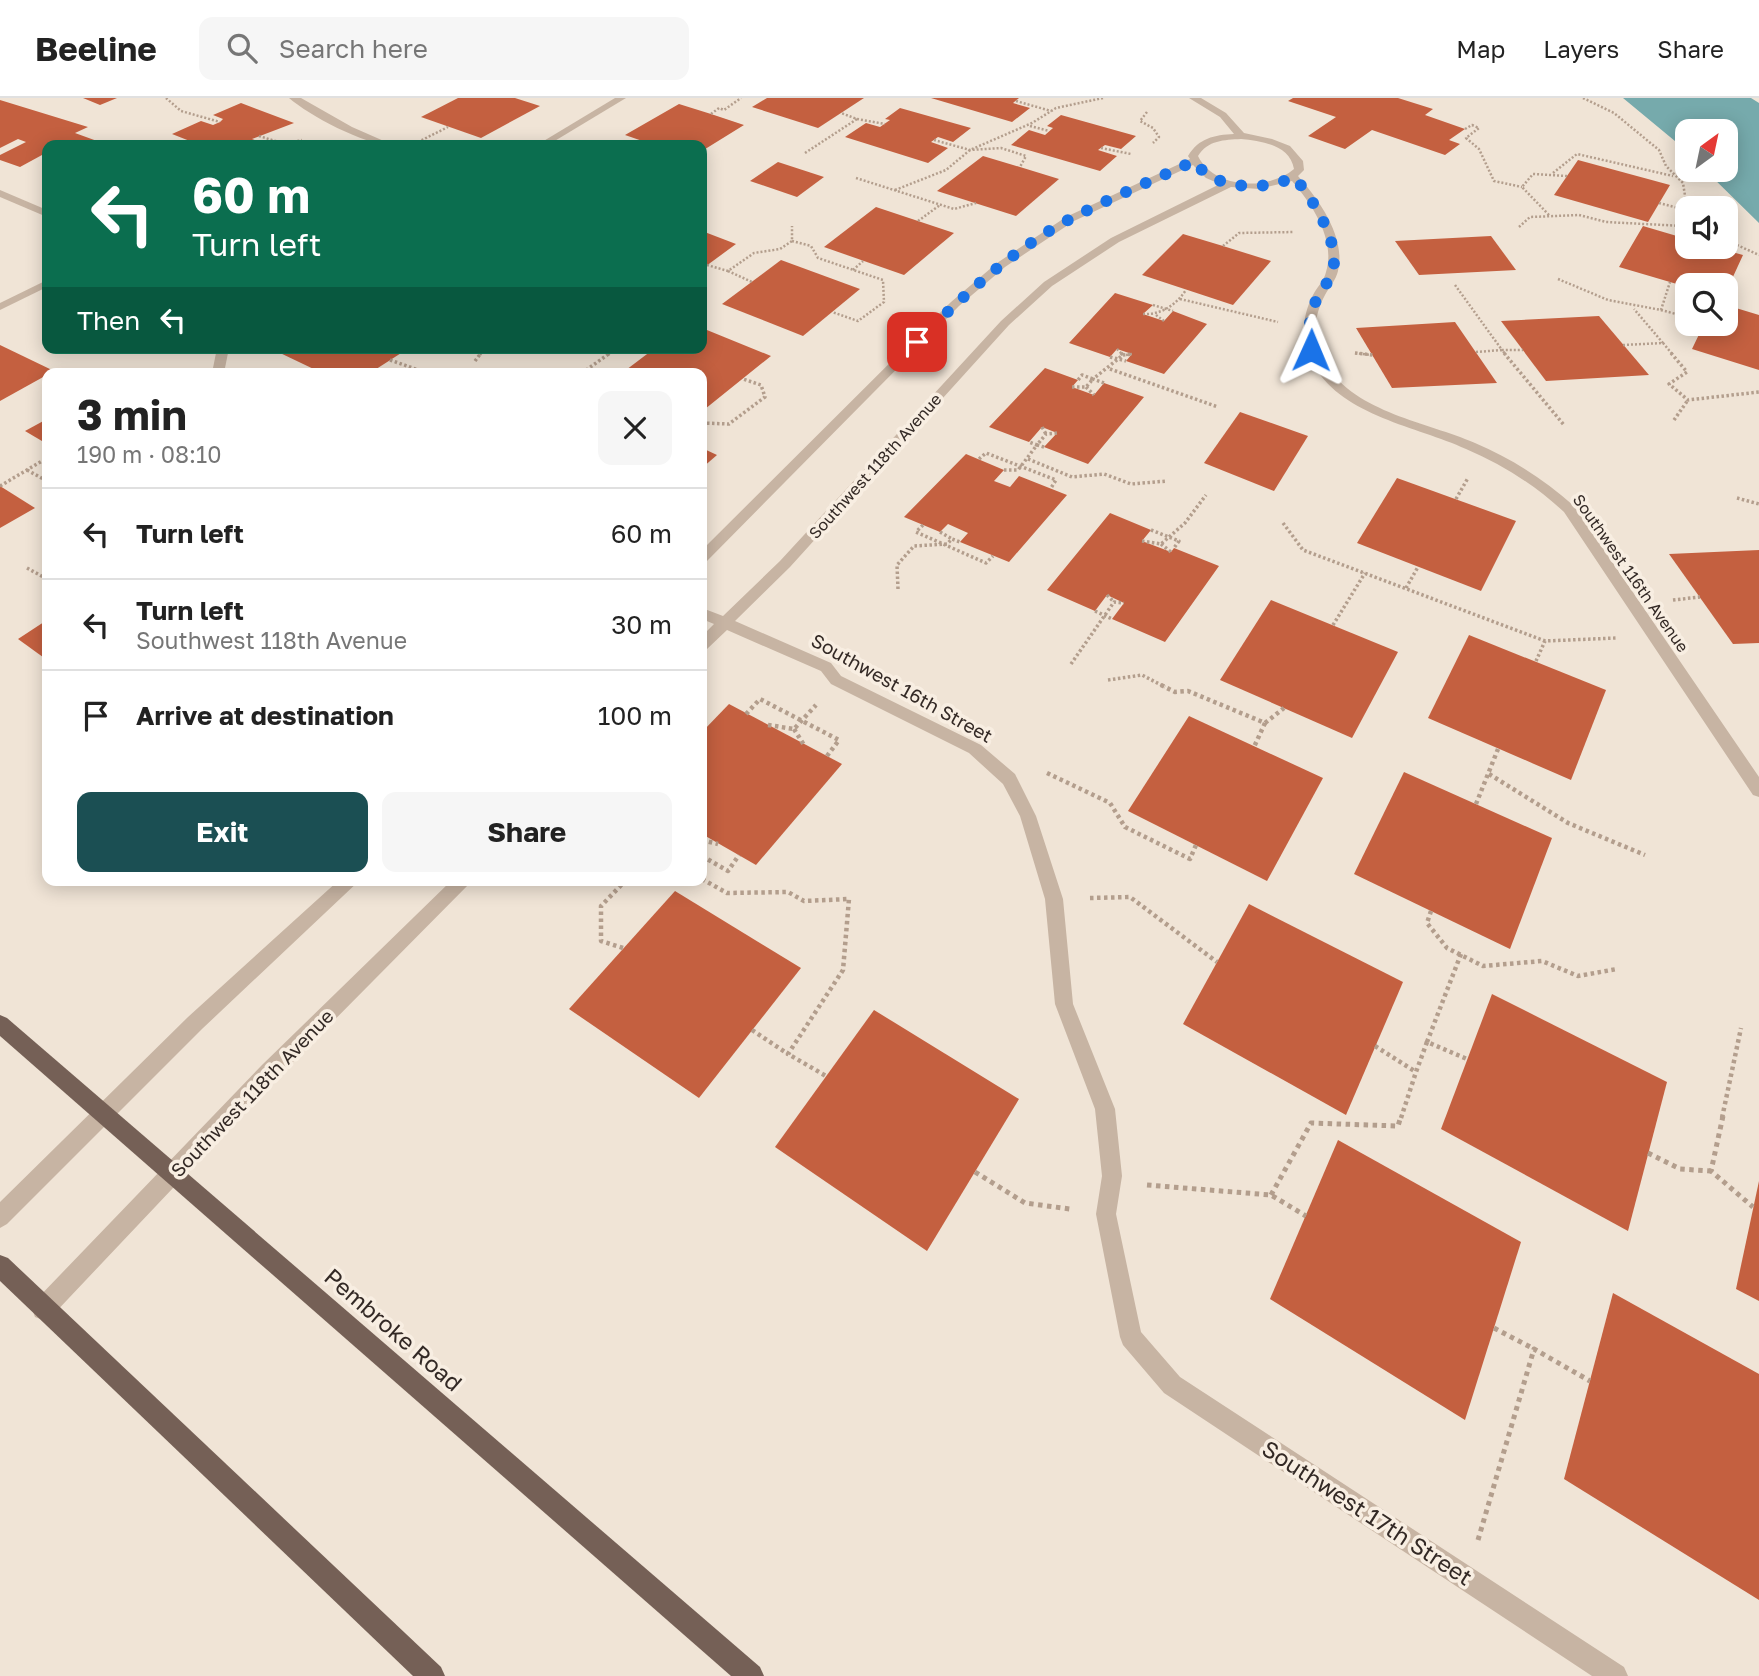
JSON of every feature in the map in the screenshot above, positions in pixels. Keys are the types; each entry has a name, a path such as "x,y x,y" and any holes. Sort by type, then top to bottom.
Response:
{"main road":[{"name":"Pembroke Road","path":"0,1024 751,1676"},
{"path":"0,1266 43,1310 432,1676"}],"street":[{"path":"294,98 349,130 375,140"},
{"path":"550,140 621,98"},
{"path":"1194,98 1223,115 1241,136"},
{"path":"1241,136 1272,142 1295,155 1299,163 1294,177 1272,185 1230,183 1206,174 1194,161 1193,156 1200,145 1217,138 1241,136"},
{"path":"707,553 955,304 1001,265 1070,219 1194,161"},
{"path":"1294,177 1305,189 1328,232 1334,259 1333,270 1318,297 1307,327"},
{"name":"Southwest 118th Avenue","path":"707,640 785,564 1005,323 1048,284 1115,240 1230,183"},
{"path":"0,193 42,212"},
{"path":"0,307 42,285"},
{"name":"Southwest 116th Avenue","path":"1307,327 1311,350 1330,378 1373,408 1454,439 1540,482 1569,509 1759,790"},
{"name":"Southwest 16th Street","path":"707,615 825,667 836,680 975,749 992,761 1009,779 1028,816 1054,899 1064,1004 1105,1109 1112,1176 1106,1214 1116,1276 1131,1337"},
{"path":"0,1217 105,1116 195,1023 344,886"},
{"name":"Southwest 118th Avenue","path":"43,1310 269,1072 458,886"},
{"name":"Southwest 17th Street","path":"1131,1337 1172,1385 1615,1676"}],"path":[{"path":"166,98 181,111 220,122"},
{"path":"711,114 719,108 724,110 741,98"},
{"path":"895,190 946,170 970,150 1028,125 1051,111 1103,98"},
{"path":"1583,98 1614,113 1633,131 1651,142 1675,176"},
{"path":"1016,101 1051,111"},
{"path":"1147,112 1140,121 1153,128 1159,137 1151,146"},
{"path":"841,113 885,124"},
{"path":"805,153 857,119"},
{"path":"1028,125 1049,131"},
{"path":"1465,129 1472,125 1479,128 1466,138 1479,149 1494,181 1522,187 1549,216"},
{"path":"423,140 448,127"},
{"path":"934,140 970,150 1001,148 1026,156 1020,167"},
{"path":"1101,148 1135,154"},
{"path":"1553,173 1577,154 1675,177"},
{"path":"1522,187 1533,174 1553,173 1567,176"},
{"path":"856,178 954,209 976,203"},
{"path":"1659,203 1675,207"},
{"path":"918,221 941,205"},
{"path":"1519,228 1530,216 1579,215 1606,222 1675,226"},
{"path":"792,226 792,241"},
{"path":"1223,246 1239,233 1328,232"},
{"path":"728,271 754,253 780,249 792,241 811,246 818,258 883,280 884,302 858,321 832,312"},
{"path":"1738,245 1759,255"},
{"path":"853,270 863,261"},
{"path":"707,265 752,282"},
{"path":"1558,279 1601,300 1634,309 1661,310 1675,314"},
{"path":"1661,310 1670,282"},
{"path":"1455,285 1502,350 1564,425"},
{"path":"1156,315 1162,308 1180,299 1186,290"},
{"path":"1180,299 1307,327"},
{"path":"1153,305 1172,311"},
{"path":"1634,309 1687,372 1669,384 1689,401"},
{"path":"1143,314 1156,315 1164,321"},
{"path":"1623,345 1662,343"},
{"path":"1351,347 1357,356 1373,355"},
{"path":"1118,349 1123,355"},
{"path":"1476,352 1522,350"},
{"path":"475,361 480,354"},
{"path":"589,368 609,354"},
{"path":"1086,387 1099,372 1110,369 1123,355 1132,354"},
{"path":"1110,357 1126,361"},
{"path":"390,360 413,368"},
{"path":"1110,369 1218,407"},
{"path":"1078,380 1082,375 1104,383"},
{"path":"707,425 714,428 734,425 765,397 761,385 743,379"},
{"path":"1072,387 1086,387 1094,394"},
{"path":"1674,420 1689,401 1759,392"},
{"path":"1042,427 1046,434"},
{"path":"1020,471 1046,434 1057,433"},
{"path":"1029,442 1044,447"},
{"path":"979,459 986,453 1020,471"},
{"path":"1028,459 1072,477 1104,474 1131,484 1167,481"},
{"path":"0,486 42,461"},
{"path":"27,470 42,478"},
{"path":"1004,470 1020,471 1056,481 1051,488"},
{"path":"1161,544 1185,523 1206,495"},
{"path":"1737,498 1759,504"},
{"path":"1283,523 1304,550 1545,640 1654,638"},
{"path":"923,525 916,533 947,544 986,563 993,556"},
{"path":"1142,541 1161,544 1173,550 1179,541 1151,530"},
{"path":"940,532 960,542"},
{"path":"898,589 897,565 914,546 947,544 952,539"},
{"path":"1406,588 1418,567"},
{"path":"27,568 42,576"},
{"path":"1333,625 1365,573"},
{"path":"1107,595 1114,602 1124,603"},
{"path":"1071,664 1114,602"},
{"path":"1095,611 1112,619"},
{"path":"1535,661 1545,640"},
{"path":"1108,680 1142,676 1175,692 1188,691 1265,723"},
{"path":"747,714 760,699 803,720 839,740 827,756"},
{"path":"1254,747 1265,723 1284,708"},
{"path":"794,729 803,720"},
{"path":"768,725 794,729 804,745"},
{"path":"1476,804 1498,749"},
{"path":"1040,769 1110,803 1125,827 1190,859 1196,845"},
{"path":"1489,774 1568,823 1646,855"},
{"path":"707,841 718,844"},
{"path":"707,859 728,871 739,856"},
{"path":"707,882 727,893 788,892 804,901 849,898 843,970 788,1054"},
{"path":"620,886 601,906 601,941 623,948"},
{"path":"1054,899 1130,897 1217,962"},
{"path":"1431,911 1427,923 1447,948 1483,966 1542,961 1578,976 1617,969"},
{"path":"1271,1195 1311,1123 1398,1126 1461,954"},
{"path":"1711,1171 1741,1028"},
{"path":"752,1030 826,1076"},
{"path":"1427,1042 1467,1059"},
{"path":"1375,1046 1416,1072"},
{"path":"1648,1153 1680,1170 1711,1171 1752,1206"},
{"path":"975,1172 1026,1203 1106,1214"},
{"path":"1112,1176 1154,1186 1271,1195 1306,1216"},
{"path":"1494,1328 1590,1381"},
{"path":"1467,1577 1534,1349"}],"water":[{"path":"1623,98 1751,98 1759,103 1759,223 1738,202 1738,196 1731,196 1717,182 1738,182 1738,119 1675,119 1675,141"}],"building":[{"path":"83,98 117,98 100,105"},
{"path":"458,98 515,98 540,106 481,138 421,117"},
{"path":"767,98 864,98 818,128 752,107"},
{"path":"931,98 1019,98 1013,103 1030,108 1012,122"},
{"path":"1293,98 1398,98 1433,109 1425,115 1465,129 1449,140 1460,144 1445,155 1372,130 1345,149 1308,136 1336,117 1288,101"},
{"path":"0,100 88,127 75,133 94,140 42,140 42,155 20,167 0,160 0,155 26,142 18,139 0,148"},
{"path":"241,103 294,123 252,139 254,140 187,140 172,134 201,121 213,125 223,119 213,115"},
{"path":"679,104 744,125 707,148 707,140 640,140 625,135"},
{"path":"900,108 971,128 953,142 938,137 931,142 948,148 928,163 845,137 866,123 880,127 890,120 885,119"},
{"path":"1061,115 1136,136 1121,149 1105,145 1098,150 1117,156 1100,171 1011,145 1029,130 1045,135 1053,128 1047,126"},
{"path":"983,156 1059,179 1016,216 937,191"},
{"path":"1578,160 1670,185 1648,222 1554,195"},
{"path":"778,162 824,177 797,197 750,181"},
{"path":"876,207 954,233 904,275 824,247"},
{"path":"1643,226 1675,235 1675,259 1738,259 1738,254 1743,255 1735,273 1675,273 1675,283 1619,267"},
{"path":"707,233 736,244 707,265"},
{"path":"1183,234 1271,261 1233,305 1142,275"},
{"path":"1491,236 1516,270 1419,275 1395,241"},
{"path":"781,260 860,289 803,336 722,304"},
{"path":"1115,293 1153,305 1143,314 1164,321 1173,311 1207,324 1164,374 1126,361 1132,354 1117,349 1110,357 1069,343"},
{"path":"1738,309 1759,315 1759,370 1692,349 1698,336 1738,336"},
{"path":"1599,316 1649,375 1546,381 1501,321"},
{"path":"1455,322 1497,383 1392,388 1356,328"},
{"path":"707,330 771,356 707,407 707,368 629,368 647,354 707,354"},
{"path":"0,345 48,368 42,368 42,378 0,401"},
{"path":"282,354 400,354 378,368 312,368"},
{"path":"1045,368 1078,380 1072,387 1094,395 1104,383 1144,397 1088,464 1044,447 1057,433 1042,427 1029,442 989,427"},
{"path":"1240,412 1308,436 1274,491 1204,463"},
{"path":"42,422 42,441 25,431"},
{"path":"707,450 717,455 707,464"},
{"path":"966,454 1004,470 994,481 1010,487 1019,476 1067,495 1009,562 960,542 968,533 948,524 940,532 904,517"},
{"path":"1397,478 1516,521 1481,591 1357,543"},
{"path":"0,486 35,508 0,528"},
{"path":"1110,513 1151,530 1142,541 1171,552 1174,548 1219,566 1165,642 1112,619 1124,603 1107,595 1095,611 1047,590"},
{"path":"1759,550 1759,643 1733,644 1669,554"},
{"path":"1271,600 1398,652 1352,738 1220,680"},
{"path":"42,623 42,656 18,639"},
{"path":"1469,635 1606,690 1571,780 1428,718"},
{"path":"729,704 842,764 756,865 707,837 707,727"},
{"path":"1189,716 1323,778 1267,881 1128,811"},
{"path":"1404,772 1552,838 1510,949 1354,874"},
{"path":"675,891 801,968 699,1098 569,1009"},
{"path":"1249,904 1403,982 1346,1115 1183,1024"},
{"path":"1492,994 1667,1082 1628,1231 1441,1129"},
{"path":"874,1010 1019,1099 927,1251 775,1147"},
{"path":"1338,1140 1521,1242 1465,1420 1270,1299"},
{"path":"1759,1181 1759,1301 1736,1289"},
{"path":"1613,1293 1759,1374 1759,1600 1564,1479"}],"route":[{"path":"917,342 955,304 1001,265 1070,219 1194,161 1206,174 1230,183 1244,186 1272,185 1294,177 1305,189 1328,232 1334,259 1333,270 1318,297 1307,327 1311,350"}]}
